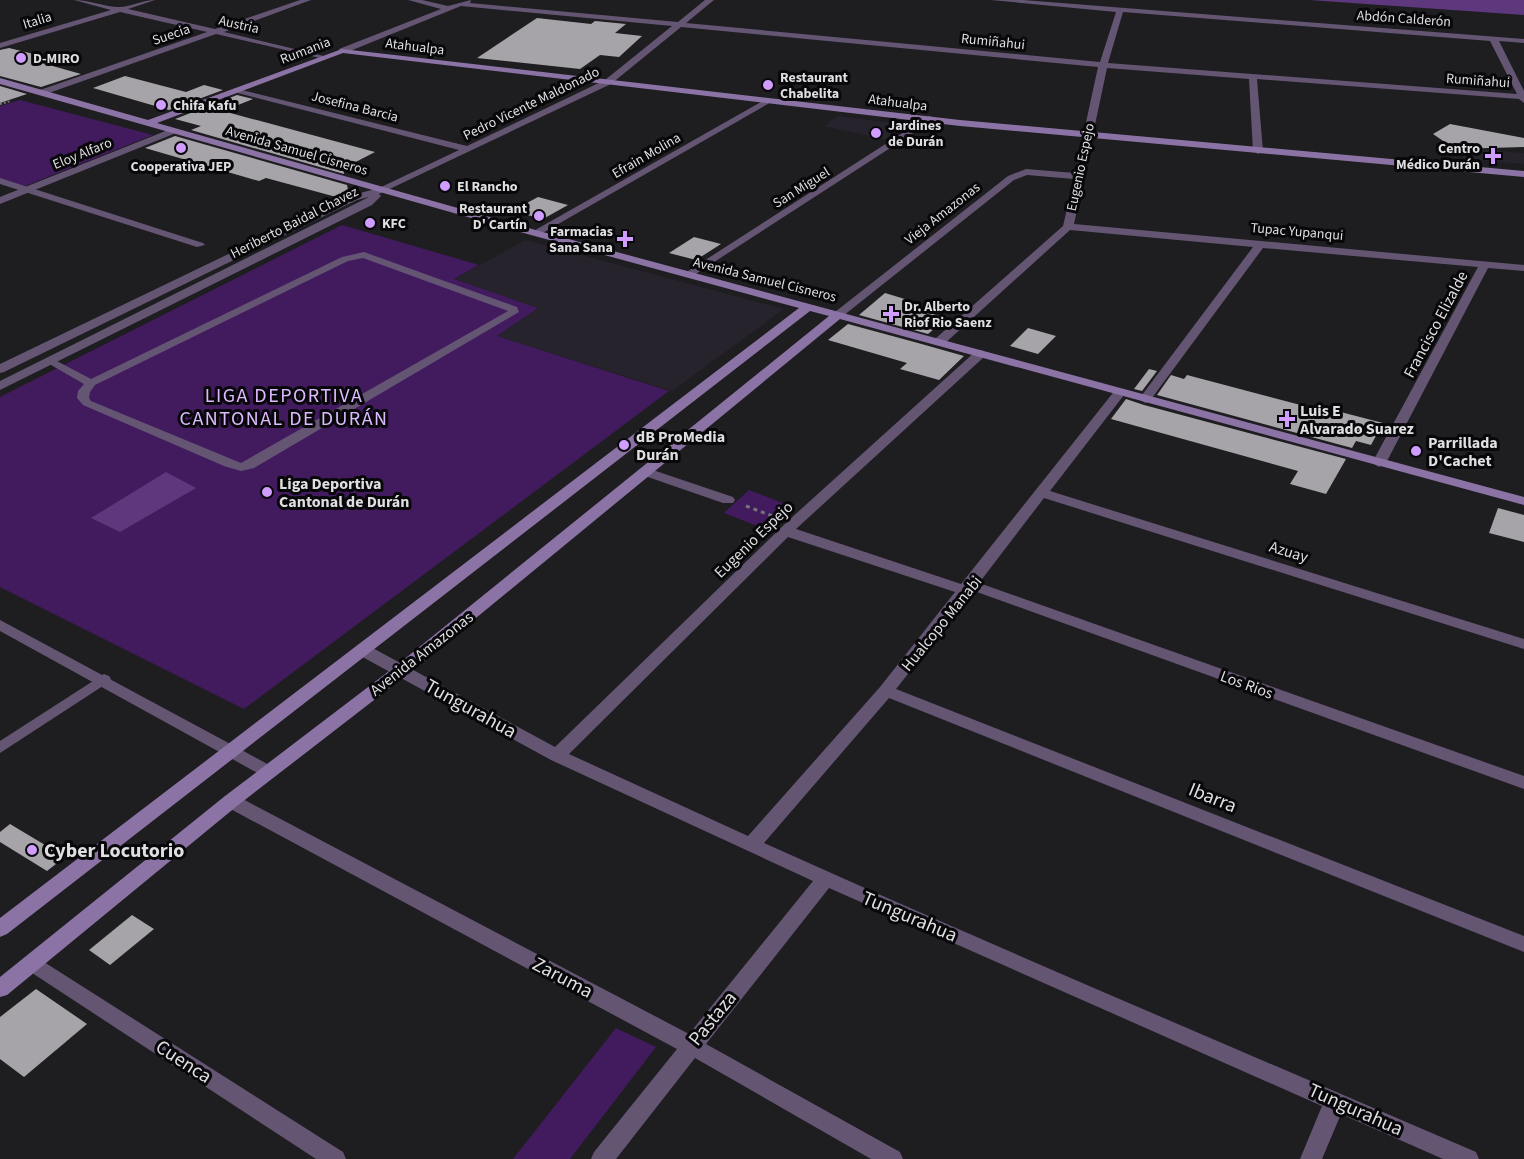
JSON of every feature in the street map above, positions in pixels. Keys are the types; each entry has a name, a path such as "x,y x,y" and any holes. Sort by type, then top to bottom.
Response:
{"street":[{"name":"Austria","path":"78,0 324,57"},
{"name":"Italia","path":"0,46 151,0"},
{"name":"Suecia","path":"43,92 307,0"},
{"path":"412,0 448,8"},
{"name":"Rumania","path":"148,123 471,0"},
{"name":"Pedro Vicente Maldonado","path":"382,190 608,82 710,0"},
{"name":"Abdón Calderón","path":"995,0 1524,40"},
{"name":"Rumiñahui","path":"461,4 1102,65 1523,98"},
{"name":"Eugenio Espejo","path":"939,342 1068,227 1102,65 1120,11"},
{"path":"1493,38 1523,98"},
{"name":"Atahualpa","path":"342,51 1088,136 1524,174"},
{"path":"1253,77 1257,151"},
{"name":"Avenida Samuel Cisneros","path":"0,81 535,233 1524,501"},
{"name":"Josefina Barcia","path":"237,90 467,149"},
{"name":"Efrain Molina","path":"535,233 769,101"},
{"name":"San Miguel","path":"687,274 928,119"},
{"name":"Eloy Alfaro","path":"0,201 173,131"},
{"name":"Vieja Amazonas","path":"839,314 1011,178 1026,172 1077,176"},
{"name":"Heriberto Baidal Chavez","path":"0,386 368,203 382,190"},
{"name":"Heriberto Baidal Chavez","path":"0,369 353,198 382,190"},
{"name":"Tupac Yupanqui","path":"1068,227 1524,268"},
{"path":"1145,399 1261,243"},
{"name":"Francisco Elizalde","path":"1379,463 1485,264"},
{"path":"0,929 809,306"},
{"name":"Avenida Amazonas","path":"0,989 231,801 403,669 839,314"},
{"name":"Eugenio Espejo","path":"557,756 790,527 980,354"},
{"name":"Hualcopo Manabi","path":"751,845 886,691 969,588 1120,392"},
{"path":"647,472 728,500"},
{"name":"Azuay","path":"1043,493 1524,644"},
{"name":"Los Rios","path":"790,527 1524,783"},
{"path":"0,625 104,679 269,772"},
{"name":"Tungurahua","path":"363,650 403,669 557,756 825,879 1468,1159"},
{"name":"Ibarra","path":"886,691 1524,944"},
{"name":"Zaruma","path":"231,801 690,1045 892,1159"},
{"name":"Pastaza","path":"602,1159 690,1045 825,879"},
{"name":"Cuenca","path":"33,963 335,1159"},
{"path":"1311,1159 1336,1100"}],"lane":[{"path":"0,182 200,245"},
{"path":"364,255 513,309 514,312 250,465 241,467 87,403 83,398 84,392 91,383 354,256 364,255"},
{"path":"49,362 91,383"},
{"path":"0,748 104,679"}],"path":[{"path":"728,500 790,527"}],"shaded area":[{"path":"1309,0 1524,0 1524,15"},
{"path":"20,100 153,135 25,186 0,179 0,106"},
{"name":"Jardines de Durán","path":"838,116 908,125 887,140 824,126"},
{"name":"Centro Médico Durán","path":"1459,148 1524,153 1524,164 1464,159"},
{"name":"Liga Deportiva Cantonal de Durán","path":"342,225 479,265 454,279 538,308 497,336 669,391 244,709 0,587 0,397"},
{"path":"525,240 784,309 672,391 497,336 538,308 455,279"},
{"path":"166,472 196,488 120,532 91,518"},
{"path":"749,490 790,506 767,530 724,513"},
{"path":"616,1028 656,1047 570,1159 513,1159"}],"building":[{"path":"537,18 591,24 595,21 626,24 615,33 642,36 619,57 600,55 580,69 477,58"},
{"path":"9,48 46,57 35,61 81,74 41,87 0,76 0,50"},
{"path":"125,76 186,92 204,85 223,90 169,110 93,88"},
{"path":"0,86 27,94 0,103"},
{"path":"237,95 253,99 223,111 375,152 346,167 343,166 344,174 191,130 201,126 175,119"},
{"path":"1450,124 1524,138 1524,147 1455,149 1433,134"},
{"path":"175,136 347,185 349,194 340,198 266,178 259,181 145,148"},
{"path":"538,197 568,205 543,219 512,211"},
{"path":"694,237 721,244 696,260 669,253"},
{"path":"885,293 918,303 911,308 947,318 928,334 859,315"},
{"path":"848,324 964,356 939,380 900,369 907,363 828,340"},
{"path":"1028,328 1056,336 1038,354 1010,346"},
{"path":"1149,369 1157,371 1142,391 1134,389"},
{"path":"1171,375 1184,379 1187,375 1331,413 1333,410 1383,423 1371,445 1356,441 1352,448 1157,395"},
{"path":"1126,399 1346,459 1326,494 1290,484 1298,471 1111,419"},
{"path":"1498,508 1524,515 1524,542 1489,533"},
{"name":"Cyber Locutorio","path":"10,824 65,857 47,871 0,842 0,832"},
{"path":"132,915 154,929 110,965 89,950"},
{"path":"36,989 87,1024 24,1077 0,1059 0,1017"}],"place":[{"name":"D-MIRO","path":"21,58"},
{"name":"Restaurant Chabelita","path":"768,85"},
{"name":"Chifa Kafu","path":"161,105"},
{"name":"Jardines de Durán","path":"876,133"},
{"name":"Cooperativa JEP","path":"181,148"},
{"name":"Centro Médico Durán","path":"1493,156"},
{"name":"El Rancho","path":"445,186"},
{"name":"Restaurant D' Cartín","path":"539,216"},
{"name":"KFC","path":"370,223"},
{"name":"Farmacias Sana Sana","path":"625,239"},
{"name":"Dr. Alberto Riof Rio Saenz","path":"891,314"},
{"name":"Luis E Alvarado Suarez","path":"1287,419"},
{"name":"dB ProMedia Durán","path":"624,445"},
{"name":"Parrillada D'Cachet","path":"1416,451"},
{"name":"Liga Deportiva Cantonal de Durán","path":"267,492"},
{"name":"Cyber Locutorio","path":"32,850"}],"district":[{"name":"LIGA DEPORTIVA CANTONAL DE DURÁN","path":"284,406"}]}
